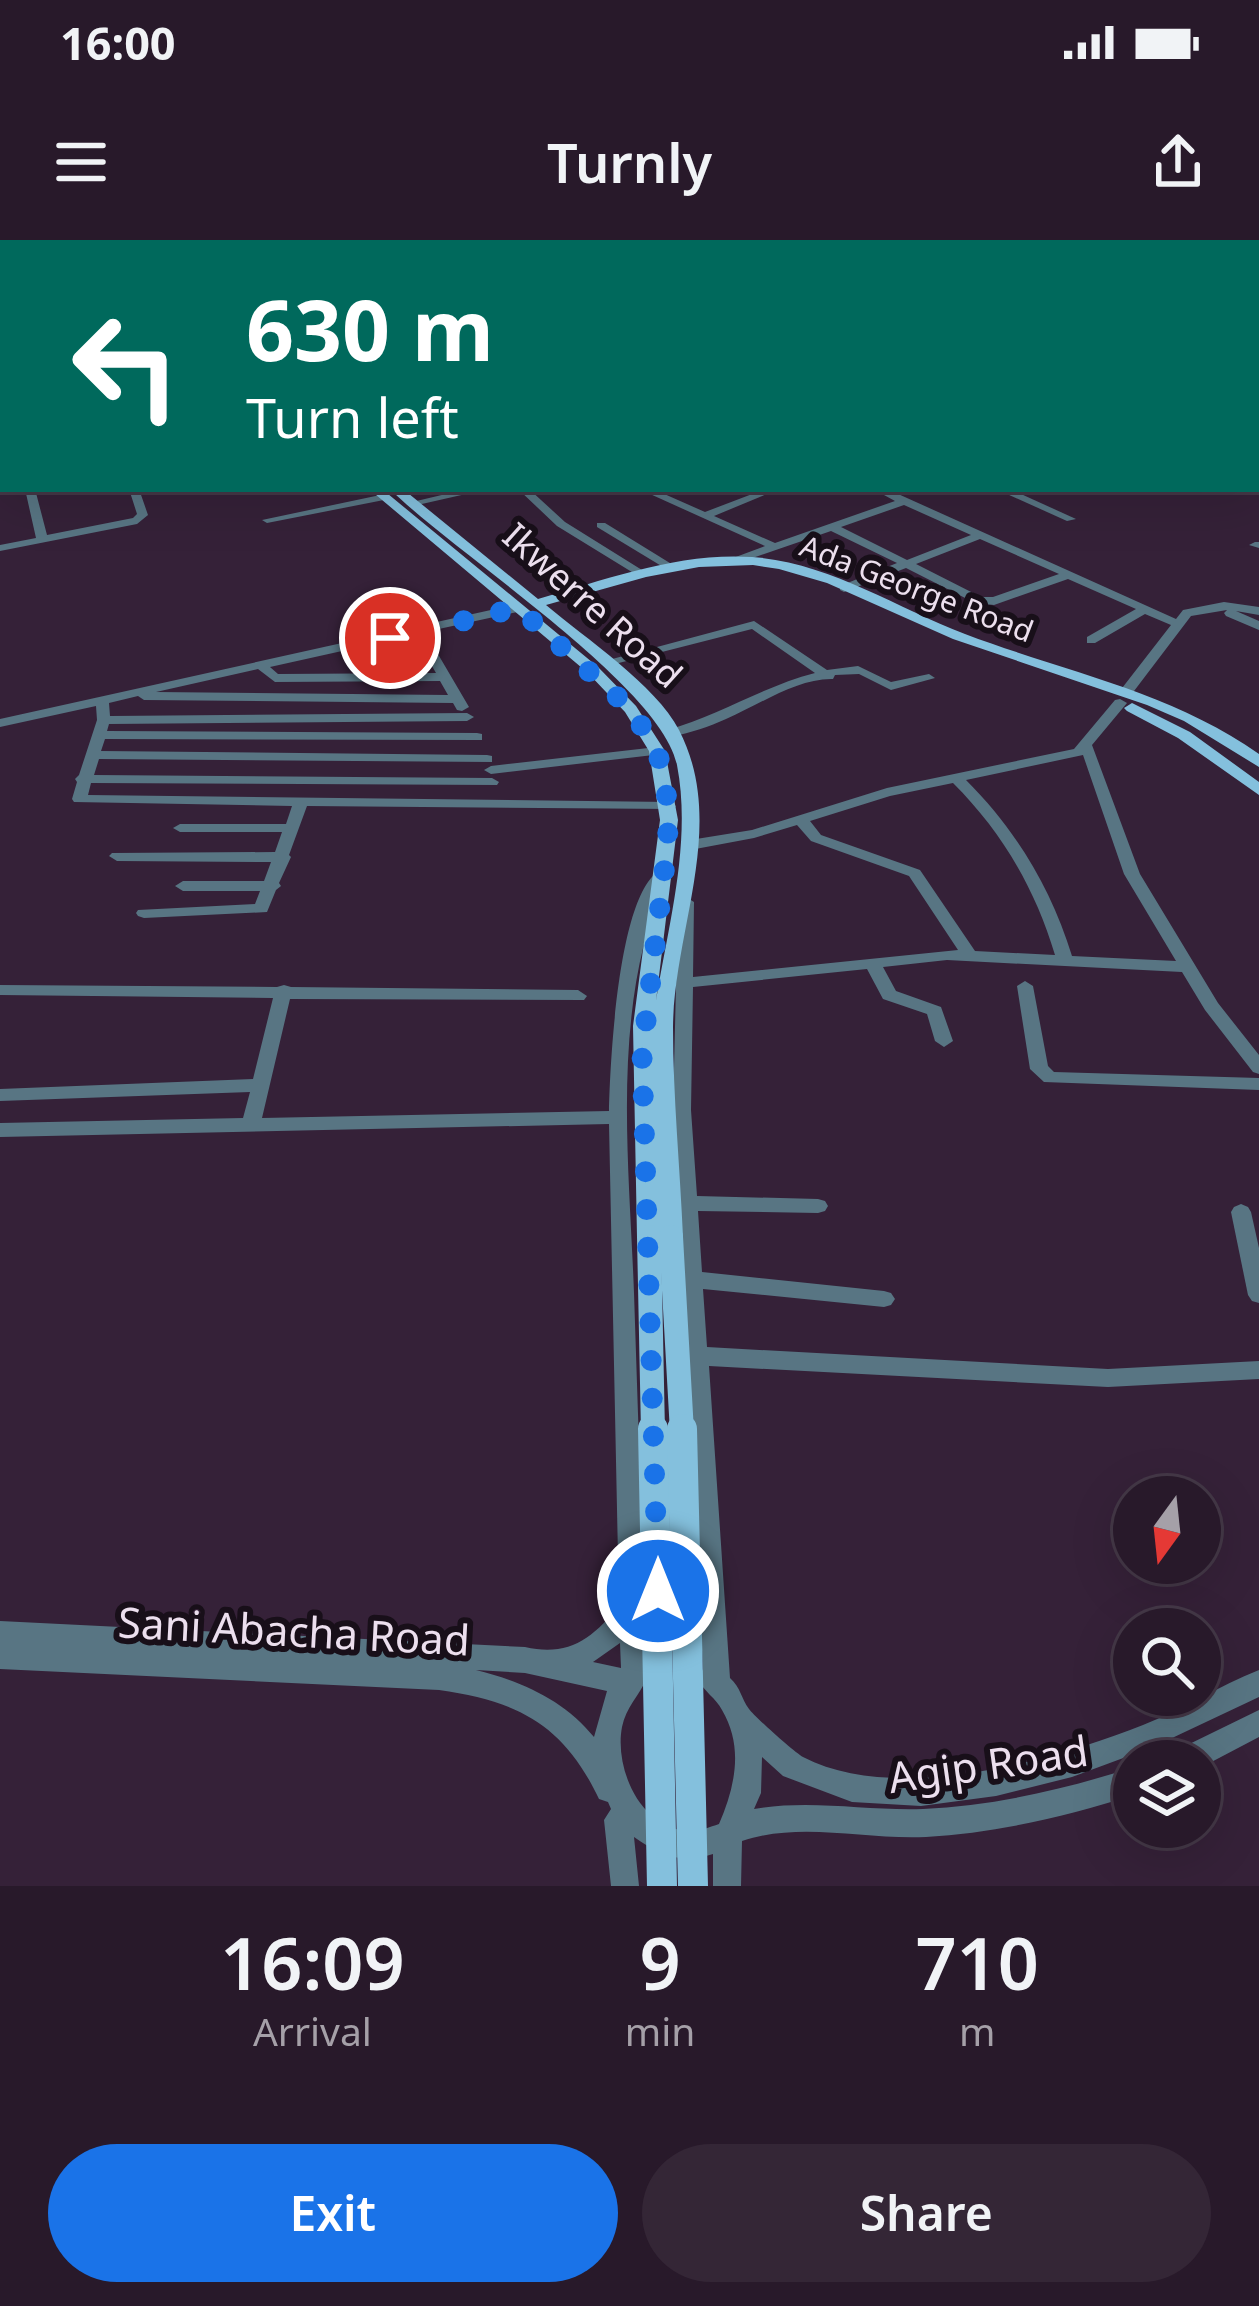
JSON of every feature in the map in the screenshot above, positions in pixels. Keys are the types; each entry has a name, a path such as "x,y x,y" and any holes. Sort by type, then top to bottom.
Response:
{"main road":[{"name":"Ikwerre Road","path":"385,492 413,503 608,662 672,733 690,784 690,844 663,1022 662,1886"},
{"name":"Ikwerre Road","path":"385,492 620,697 657,751 669,806 643,1026 660,1237 682,1416 694,1886"},
{"name":"Ada George Road","path":"544,608 672,568 736,560 780,564 1123,697 1259,790"},
{"name":"Ada George Road","path":"544,608 706,572 764,572 944,643 1179,713 1259,762"}],"street":[{"path":"31,492 42,539"},
{"path":"0,548 137,521 143,515 135,492"},
{"path":"267,520 385,492"},
{"path":"413,503 468,492"},
{"path":"526,492 561,524 644,575"},
{"path":"651,492 773,546"},
{"path":"706,515 766,492"},
{"path":"884,492 1176,623"},
{"path":"1007,492 1071,519"},
{"path":"736,560 904,501"},
{"path":"602,526 672,568"},
{"path":"830,526 988,602 1069,575"},
{"path":"844,588 980,535"},
{"path":"690,844 754,834 954,776 1088,747 1187,613 1214,607 1259,611"},
{"path":"1214,607 1259,626"},
{"path":"0,722 518,608"},
{"path":"1091,640 1145,609"},
{"path":"608,662 754,625 828,676"},
{"path":"418,632 477,737 490,770 492,807"},
{"path":"262,666 275,678 446,677"},
{"path":"672,733 706,726 768,695 828,676 865,671 891,686 929,678"},
{"path":"136,693 165,699 457,698"},
{"path":"103,700 102,727 82,779 80,799 669,806"},
{"path":"102,727 467,717"},
{"path":"102,727 477,737"},
{"path":"1088,747 1132,874 1186,967 1259,1068"},
{"path":"82,779 490,770 657,751"},
{"path":"92,755 490,770"},
{"path":"954,776 1004,828 1032,873 1054,920 1065,962"},
{"path":"144,913 250,913 267,902 300,805"},
{"path":"800,819 816,838 835,847 915,873 971,957"},
{"path":"180,828 292,828"},
{"path":"117,856 283,857"},
{"path":"625,1886 610,1737 631,1680 618,1118 622,1024 636,936 664,866"},
{"path":"183,886 273,886"},
{"path":"682,892 681,1078 716,1682"},
{"path":"685,983 872,962 971,957 1186,967"},
{"path":"872,962 890,995 935,1011 944,1041"},
{"path":"1024,986 1039,1069 1050,1078 1259,1084"},
{"path":"0,990 578,996"},
{"path":"251,1125 284,990"},
{"path":"0,1095 261,1085"},
{"path":"0,1130 618,1118"},
{"path":"688,1203 818,1206"},
{"path":"1241,1213 1259,1294"},
{"path":"694,1280 884,1299"},
{"path":"700,1356 1108,1378 1259,1370"},
{"path":"548,1664 594,1650 611,1637 630,1611"},
{"name":"Sani Abacha Road","path":"0,1633 548,1664 631,1680"},
{"name":"Sani Abacha Road","path":"0,1656 439,1678 501,1686 528,1698 579,1737 598,1761 613,1802"},
{"path":"631,1680 656,1667 677,1666 716,1682 741,1716 749,1768 730,1833 727,1886"},
{"name":"Agip Road","path":"741,1716 780,1760 854,1790 976,1783 1084,1761 1154,1738 1259,1683"},
{"path":"1221,1743 1259,1723"},
{"name":"Agip Road","path":"730,1833 764,1817 925,1823 1006,1812 1113,1785"},
{"path":"613,1802 633,1838 670,1859 710,1853 730,1833"}],"route":[{"path":"390,638 518,608 620,697 650,736 662,765 669,820 644,1003 642,1054 658,1591"}]}
